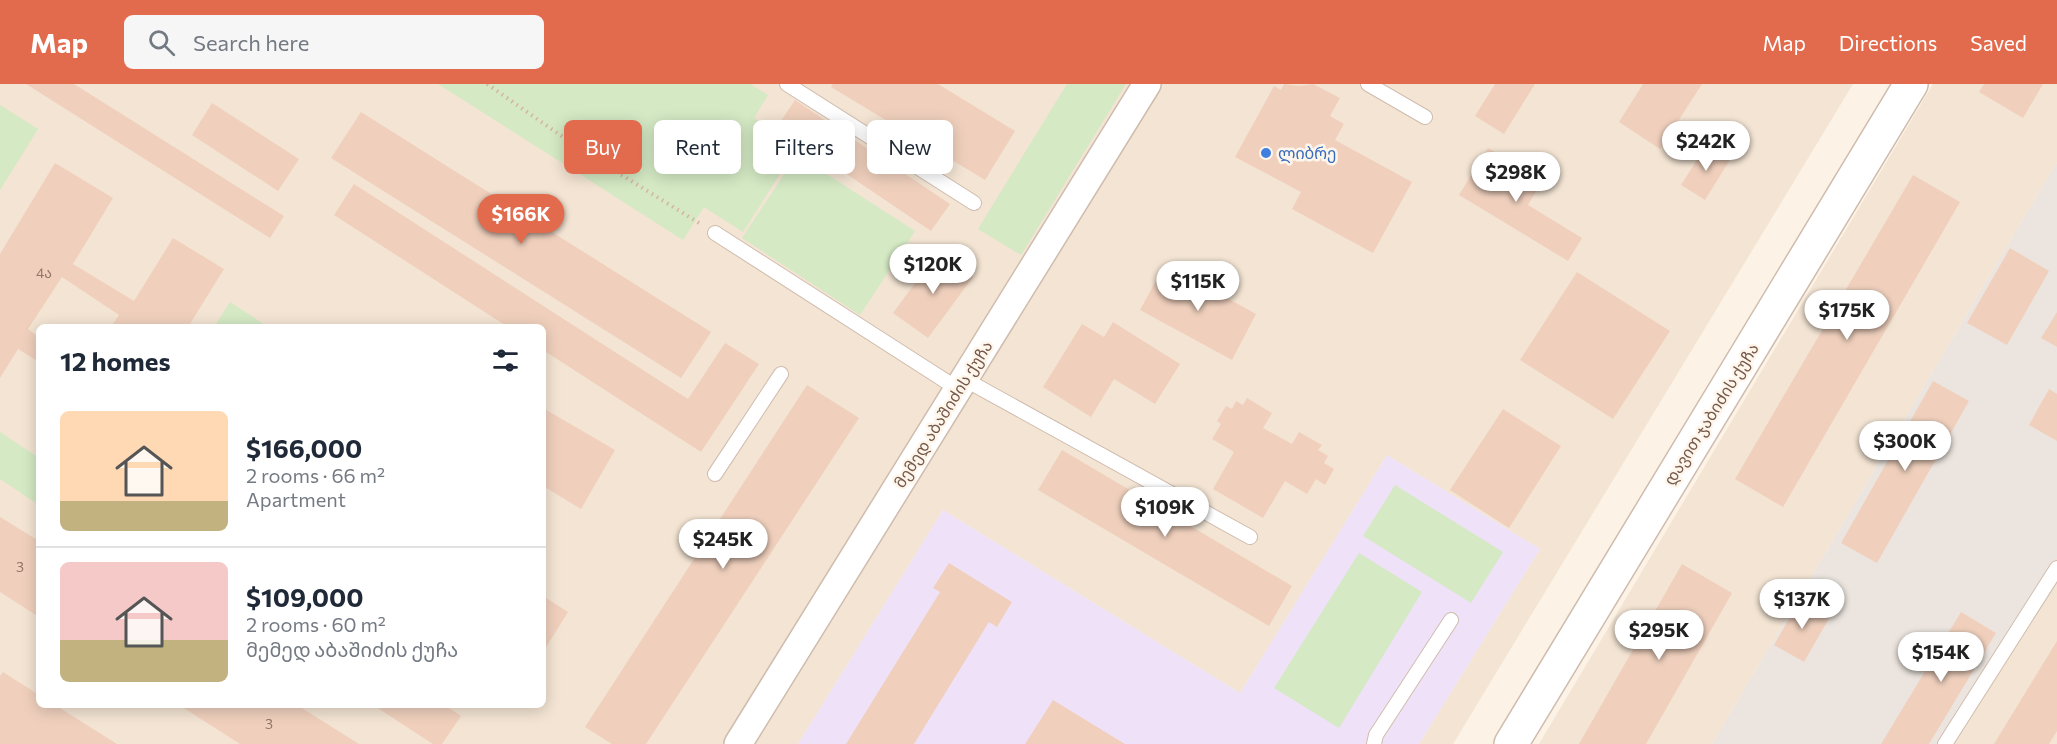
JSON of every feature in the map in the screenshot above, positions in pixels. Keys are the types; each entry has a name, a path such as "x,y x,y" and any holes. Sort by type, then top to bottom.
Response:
{"street":[{"name":"დავით ჯაბიძის ქუჩა","path":"1511,744 1911,84"},
{"name":"მემედ აბაშიძის ქუჩა","path":"738,744 1144,85"}],"lane":[{"path":"788,84 974,203"},
{"path":"1368,84 1425,117"},
{"path":"715,233 961,384 1250,537"},
{"path":"715,474 781,374"},
{"path":"1945,744 2057,568"},
{"path":"1374,744 1376,735 1451,620"}],"path":[{"path":"487,84 583,151 715,233"}],"shaded area":[{"path":"0,84 1853,84 1453,744 1419,744 1540,549 1387,455 1240,693 943,510 798,744 0,744"},
{"path":"1933,84 2057,84 2057,162 1712,744 1539,744"},
{"path":"2057,162 2057,558 1940,744 1712,744"},
{"path":"1387,455 1540,549 1419,744 798,744 943,510 1240,693"},
{"path":"2057,558 2057,744 1940,744"}],"green space":[{"path":"438,84 750,84 768,95 754,118 757,120 753,120 753,174 780,174 743,232 704,207 683,240 579,174 642,174 642,120 564,120 564,164"},
{"path":"1067,84 1126,84 1021,255 978,229"},
{"path":"0,105 38,129 0,190"},
{"path":"784,174 826,174 915,231 860,315 742,238"},
{"path":"230,302 263,324 216,324"},
{"path":"0,432 36,456 36,503 0,479"},
{"path":"1395,485 1503,552 1471,603 1363,536"},
{"path":"1359,553 1422,592 1339,728 1274,688"}],"building":[{"path":"26,84 74,84 284,216 270,238"},
{"path":"833,84 938,84 1015,131 985,180 953,161 953,120 886,120 831,87"},
{"path":"1284,84 1299,86 1313,84 1340,98 1330,116 1344,124 1335,140 1412,182 1373,253 1292,209 1301,192 1235,157 1274,86 1281,90"},
{"path":"1495,84 1535,84 1504,134 1475,116"},
{"path":"1643,84 1702,84 1660,149 1619,122"},
{"path":"1984,84 2043,84 2023,118 1979,92"},
{"path":"795,100 825,120 782,120"},
{"path":"212,103 299,159 278,191 192,135"},
{"path":"361,112 711,332 681,378 331,158"},
{"path":"855,140 867,148 867,174 905,174 950,204 931,231 847,174 855,174"},
{"path":"1707,144 1731,158 1705,200 1681,185"},
{"path":"1488,148 1542,181 1528,205 1582,238 1568,261 1459,195"},
{"path":"55,163 113,198 73,264 134,301 173,238 224,269 190,324 113,324 119,315 62,277 28,329 36,335 36,360 18,349 0,378 0,254"},
{"path":"1913,175 1960,202 1783,507 1735,479"},
{"path":"354,184 688,399 725,343 759,364 701,452 546,352 546,324 503,324 334,215"},
{"path":"2010,248 2049,271 2007,345 1967,323"},
{"path":"938,252 973,277 928,338 893,313"},
{"path":"1165,264 1256,314 1232,360 1140,310"},
{"path":"1577,272 1670,331 1613,419 1520,360"},
{"path":"2057,312 2057,347 2041,338"},
{"path":"1113,322 1180,364 1155,404 1114,379 1091,417 1043,387 1082,324 1104,337"},
{"path":"1933,381 1969,401 1877,563 1841,543"},
{"path":"807,385 859,418 646,744 612,744 585,727"},
{"path":"2049,389 2057,394 2057,441 2029,425"},
{"path":"1247,398 1272,413 1263,428 1292,444 1299,432 1322,445 1318,450 1328,456 1324,463 1334,469 1325,485 1316,479 1307,494 1285,481 1263,518 1213,489 1234,452 1212,439 1221,424 1217,421 1226,406 1232,409 1236,401 1243,405"},
{"path":"1503,409 1561,446 1509,528 1450,490"},
{"path":"546,410 615,450 581,509 546,488"},
{"path":"1062,450 1292,586 1269,626 1038,490"},
{"path":"0,517 36,539 36,615 0,592"},
{"path":"949,563 1012,602 997,627 989,622 914,744 846,744 940,592 933,588"},
{"path":"1682,564 1732,593 1646,744 1579,744"},
{"path":"546,598 568,612 546,647"},
{"path":"1801,598 1831,615 1804,662 1774,645"},
{"path":"1961,612 1996,633 1929,744 1881,744"},
{"path":"2057,641 2057,731 2049,744 1994,744"},
{"path":"3,672 36,693 36,708 60,708 117,744 0,744 0,676"},
{"path":"1053,700 1125,744 1025,744"},
{"path":"184,708 302,708 359,744 240,744"},
{"path":"378,708 449,708 461,716 442,744 433,744"}],"place":[{"name":"ლიბრე","path":"1266,153"}]}
